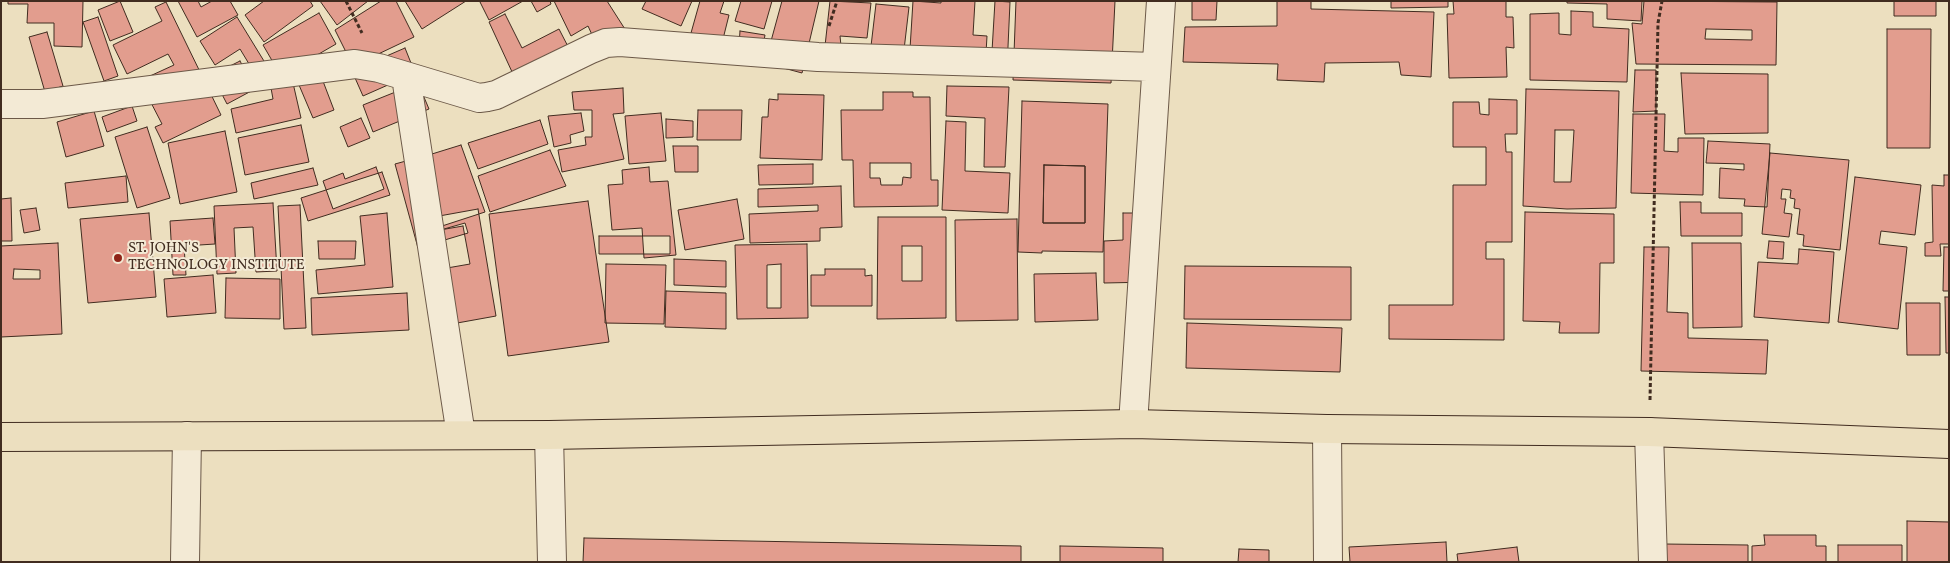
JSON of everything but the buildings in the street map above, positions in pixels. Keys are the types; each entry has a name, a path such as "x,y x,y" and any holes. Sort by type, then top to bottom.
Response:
{"highway":[{"path":"1,437 549,435 1133,424 1326,429 1649,432 1949,444"}],"street":[{"path":"1133,424 1161,1"},
{"path":"1,104 42,104 355,64 379,68 479,98 496,95 606,43 620,42 818,57 1156,67"},
{"path":"406,77 461,435"},
{"path":"1326,429 1328,562"},
{"path":"1649,432 1653,562"},
{"path":"549,435 552,562"},
{"path":"184,562 187,436"}],"path":[{"path":"1649,432 1658,23 1662,1"}],"place":[{"name":"ST. JOHN'S TECHNOLOGY INSTITUTE","path":"118,258"}]}
